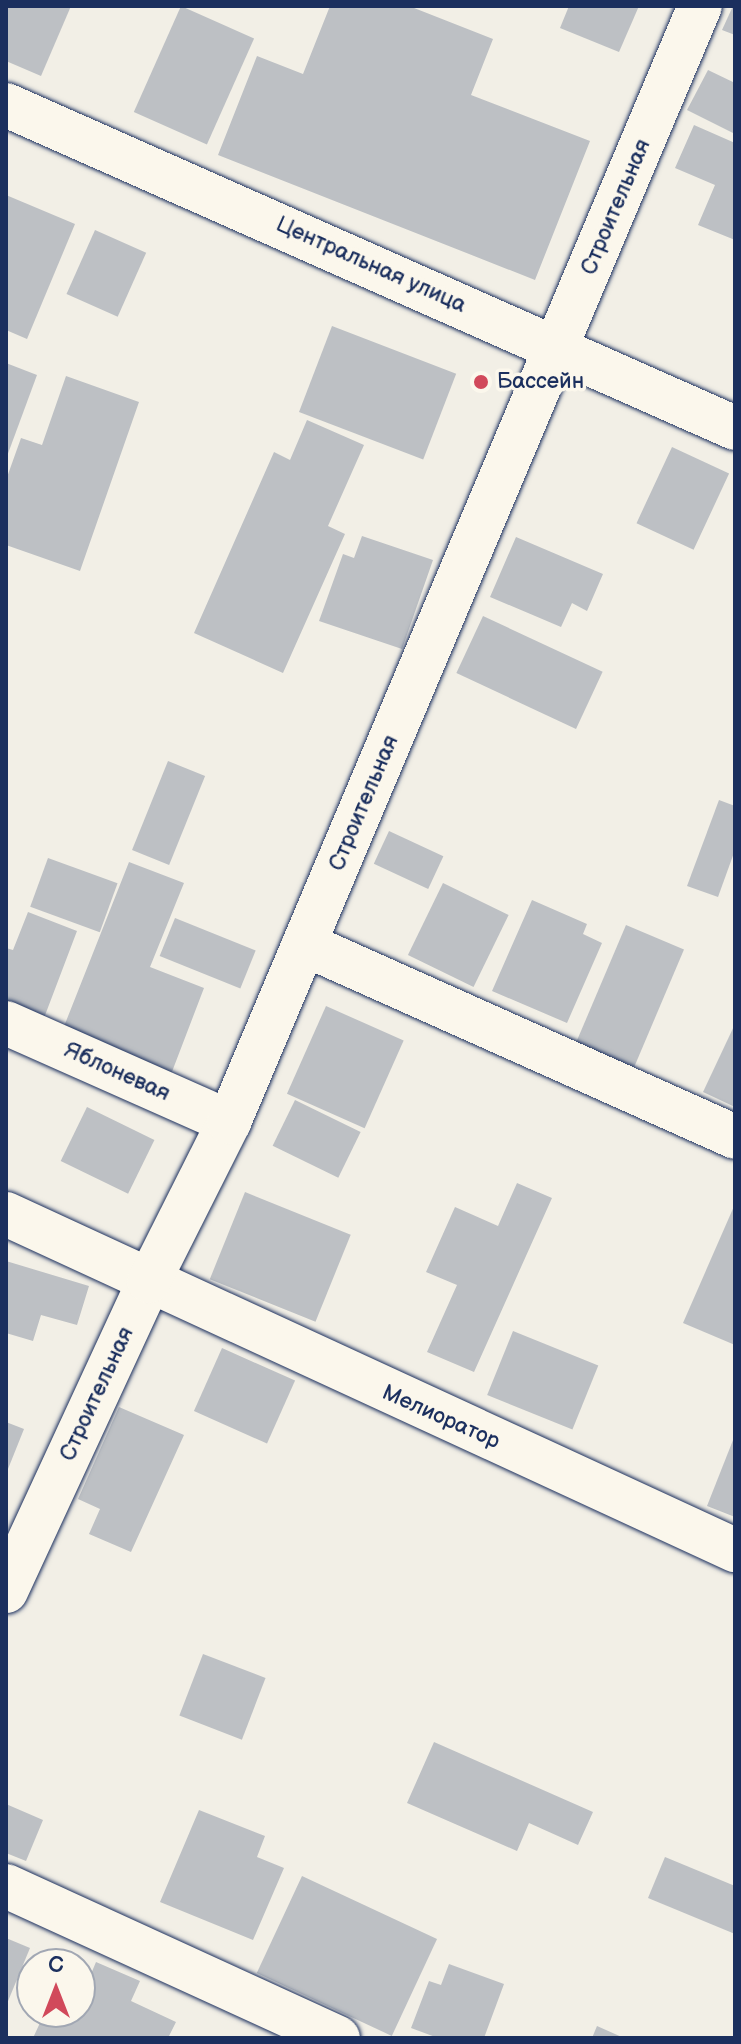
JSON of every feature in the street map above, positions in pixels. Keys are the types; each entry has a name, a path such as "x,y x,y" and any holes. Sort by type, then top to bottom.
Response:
{"street":[{"name":"Строительная","path":"6,1591 149,1281 229,1122 700,6"},
{"name":"Центральная улица","path":"6,105 735,428"},
{"path":"304,944 735,1137"},
{"name":"Яблоневая","path":"6,1023 229,1122"},
{"name":"Мелиоратор","path":"6,1214 735,1550"},
{"path":"6,1886 338,2038"}],"building":[{"path":"6,6 71,6 41,76 6,61"},
{"path":"181,6 254,39 207,145 134,112"},
{"path":"330,6 409,6 493,39 471,95 590,141 535,280 218,155 257,56 303,74"},
{"path":"569,6 639,6 619,52 560,28"},
{"path":"735,6 735,35 722,30"},
{"path":"708,70 735,83 735,134 687,110"},
{"path":"694,125 735,143 735,240 698,225 715,185 675,168"},
{"path":"6,195 75,224 27,339 6,330"},
{"path":"95,230 146,253 118,317 67,294"},
{"path":"332,326 456,374 423,460 299,412"},
{"path":"6,363 37,375 6,459"},
{"path":"66,376 139,402 80,571 6,545 6,480 21,438 42,445"},
{"path":"307,420 364,445 328,526 345,534 283,673 194,633 274,452 290,460"},
{"path":"672,447 729,474 694,550 637,523"},
{"path":"362,536 433,560 402,649 319,621 343,554 354,558"},
{"path":"516,537 603,574 587,611 572,603 561,627 490,597"},
{"path":"483,616 603,672 576,729 456,673"},
{"path":"168,761 205,776 169,865 132,850"},
{"path":"719,800 735,806 735,850 718,897 687,886"},
{"path":"389,831 443,856 428,889 374,864"},
{"path":"48,858 118,883 100,932 30,907"},
{"path":"129,862 184,883 150,967 204,988 170,1077 61,1034"},
{"path":"443,883 509,915 474,987 408,955"},
{"path":"532,900 587,924 583,934 602,943 567,1023 492,991"},
{"path":"28,912 77,931 44,1018 6,1003 6,948 13,950"},
{"path":"175,918 256,951 240,989 160,956"},
{"path":"626,925 684,950 634,1067 576,1043"},
{"path":"326,1006 404,1041 365,1128 287,1094"},
{"path":"735,1024 735,1107 703,1092"},
{"path":"295,1100 361,1132 338,1178 273,1146"},
{"path":"87,1107 154,1140 128,1194 61,1161"},
{"path":"517,1183 552,1198 474,1372 427,1352 457,1285 426,1272 455,1207 498,1226"},
{"path":"245,1192 351,1235 315,1322 210,1279"},
{"path":"735,1204 735,1345 683,1323"},
{"path":"6,1261 89,1286 77,1325 41,1315 33,1341 6,1333"},
{"path":"513,1331 598,1365 572,1429 487,1395"},
{"path":"222,1348 295,1381 267,1444 194,1411"},
{"path":"119,1407 184,1435 131,1552 89,1534 100,1509 78,1499"},
{"path":"6,1422 24,1429 6,1474"},
{"path":"735,1435 735,1517 707,1506"},
{"path":"203,1654 266,1678 242,1740 179,1716"},
{"path":"434,1742 593,1812 578,1845 529,1823 517,1851 407,1803"},
{"path":"6,1804 43,1820 26,1861 6,1853"},
{"path":"199,1810 265,1836 257,1857 284,1868 253,1940 160,1902"},
{"path":"665,1857 735,1886 735,1934 648,1898"},
{"path":"302,1876 437,1939 392,2036 257,1973"},
{"path":"6,1938 30,1948 16,1948 16,1982 6,2006"},
{"path":"96,1962 140,1981 131,2001 176,2022 168,2038 33,2038 38,2028 96,2028"},
{"path":"449,1964 504,1984 484,2038 438,2038 411,2028 429,1981 441,1985"},
{"path":"597,2026 624,2038 592,2038"}],"place":[{"name":"Бассейн","path":"481,382"}]}
